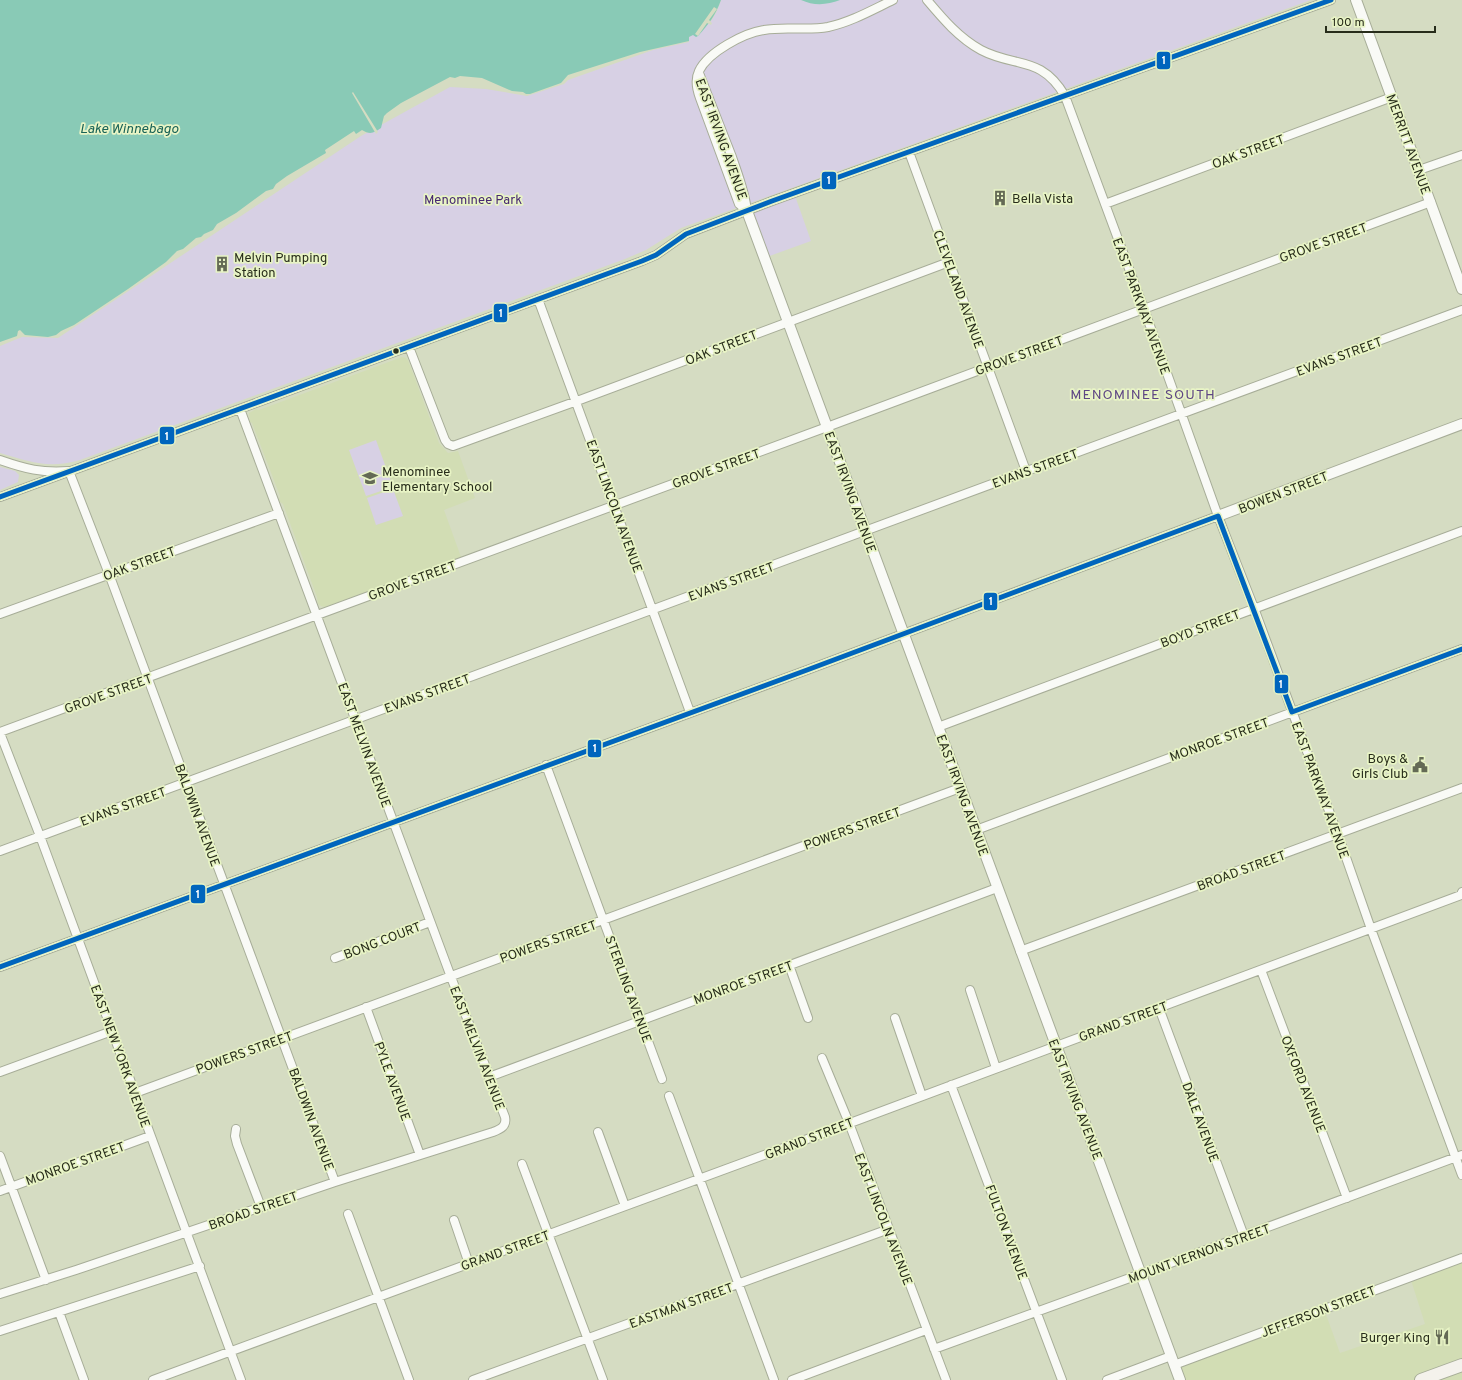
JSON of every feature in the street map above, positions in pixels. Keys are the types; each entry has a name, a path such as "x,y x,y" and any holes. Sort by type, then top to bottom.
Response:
{"main road":[{"path":"1422,1380 1462,1365"}],"street":[{"name":"EAST IRVING AVENUE","path":"893,0 847,22 828,27 818,29 781,28 759,31 741,38 719,50 707,60 698,72 697,87 739,204 747,211 1180,1380"},
{"name":"EAST PARKWAY AVENUE","path":"927,0 947,24 963,38 991,54 1021,62 1043,71 1058,84 1065,96 1144,309 1218,516 1254,608 1338,834 1371,929 1459,1156 1462,1175"},
{"path":"0,497 642,261 656,255 686,234 747,211 1331,0"},
{"name":"MERRITT AVENUE","path":"1356,0 1462,289"},
{"name":"OAK STREET","path":"1105,204 1392,97"},
{"name":"CLEVELAND AVENUE","path":"909,152 1026,471"},
{"path":"1419,170 1462,154"},
{"name":"GROVE STREET","path":"0,732 148,679 317,615 827,428 1431,202"},
{"name":"OAK STREET","path":"409,347 443,437 447,443 453,446 949,262"},
{"name":"EAST LINCOLN AVENUE","path":"538,299 577,401 690,712"},
{"name":"EVANS STREET","path":"0,851 1462,310"},
{"name":"EAST MELVIN AVENUE","path":"240,409 430,922 505,1117 504,1125"},
{"name":"BOWEN STREET","path":"0,967 904,634 1462,424"},
{"path":"0,460 39,472 69,471"},
{"name":"BALDWIN AVENUE","path":"69,471 109,574 336,1182"},
{"name":"OAK STREET","path":"0,614 279,512"},
{"name":"BOYD STREET","path":"938,727 1462,531"},
{"name":"MONROE STREET","path":"976,830 1462,649"},
{"name":"EAST NEW YORK AVENUE","path":"0,732 40,836 150,1136 200,1266 241,1380"},
{"name":"STERLING AVENUE","path":"546,765 662,1079"},
{"name":"POWERS STREET","path":"135,1093 960,788"},
{"name":"BROAD STREET","path":"1020,951 1462,788"},
{"name":"MONROE STREET","path":"490,1077 997,888"},
{"name":"GRAND STREET","path":"153,1380 700,1179 1055,1045 1159,1008 1462,895"},
{"name":"BONG COURT","path":"334,958 430,922"},
{"path":"789,965 808,1018"},
{"name":"OXFORD AVENUE","path":"1261,970 1347,1198"},
{"path":"970,990 996,1068"},
{"name":"PYLE AVENUE","path":"366,1007 420,1155"},
{"name":"DALE AVENUE","path":"1159,1008 1244,1236"},
{"path":"895,1018 922,1096"},
{"path":"0,1072 112,1031"},
{"name":"EAST LINCOLN AVENUE","path":"822,1058 946,1380"},
{"name":"FULTON AVENUE","path":"951,1085 1062,1380"},
{"path":"669,1096 774,1380"},
{"name":"BROAD STREET","path":"0,1294 497,1130 504,1125"},
{"path":"236,1129 235,1136 237,1144 261,1208"},
{"path":"598,1132 625,1206"},
{"name":"MONROE STREET","path":"0,1191 150,1136"},
{"path":"0,1156 46,1280"},
{"name":"MOUNT VERNON STREET","path":"934,1349 1459,1156"},
{"path":"522,1164 603,1380"},
{"path":"348,1214 409,1380"},
{"path":"454,1220 469,1264"},
{"name":"EASTMAN STREET","path":"473,1380 889,1229"},
{"name":"JEFFERSON STREET","path":"1107,1380 1172,1361 1462,1258"},
{"path":"0,1331 200,1266"},
{"path":"59,1312 84,1380"},
{"path":"792,1380 926,1330"}],"shaded area":[{"name":"Menominee Elementary School","path":"402,357 408,360 439,443 448,453 458,451 475,498 444,510 461,557 325,607 321,606 318,604 317,597 283,504 280,502 280,496 252,423 250,422 249,413 256,409 259,410"},
{"path":"1462,1258 1462,1380 1180,1380 1174,1365 1324,1309 1340,1353 1425,1324 1410,1277"}],"green space":[{"name":"Menominee Park","path":"721,0 1311,0 681,228 646,250 625,259 80,460 69,463 49,464 30,462 0,453 0,346 22,337 58,338 361,136 450,87 486,89 527,96 564,84 568,80 653,50 689,42 689,37 710,23"},
{"path":"794,193 811,241 764,258 747,211"},
{"path":"376,440 393,487 366,496 349,450"},
{"path":"0,467 15,471 19,475 18,482 0,490"},
{"path":"393,489 403,516 376,525 367,498"}],"water":[{"name":"Lake Winnebago","path":"0,0 721,0 709,24 698,36 696,37 693,35 689,37 689,41 640,52 568,75 561,83 530,94 512,91 482,78 460,76 455,78 450,77 401,103 387,113 384,116 381,128 376,131 370,133 362,130 356,134 354,131 325,150 326,153 287,176 276,184 273,189 266,191 236,213 217,224 213,230 201,237 196,238 183,249 177,251 166,262 74,325 56,335 48,337 25,335 20,330 18,331 17,336 0,342"},
{"path":"801,0 840,0 820,4"}],"pier":[{"path":"714,7 717,9 709,20 712,23 711,25 707,23 698,36 695,34"},
{"path":"353,92 378,132 376,134 352,93"}],"transit line":[{"name":"1","path":"0,497 642,261 656,255 686,234 772,201 1331,0"},
{"name":"1","path":"0,967 807,670 1218,516 1292,712 1462,649"}],"place":[{"name":"Bella Vista","path":"1000,198"},
{"name":"Melvin Pumping Station","path":"222,264"},
{"name":"Menominee Elementary School","path":"370,478"},
{"name":"Boys & Girls Club","path":"1420,765"},
{"name":"Burger King","path":"1442,1337"}],"district":[{"name":"MENOMINEE SOUTH","path":"1143,394"}]}
